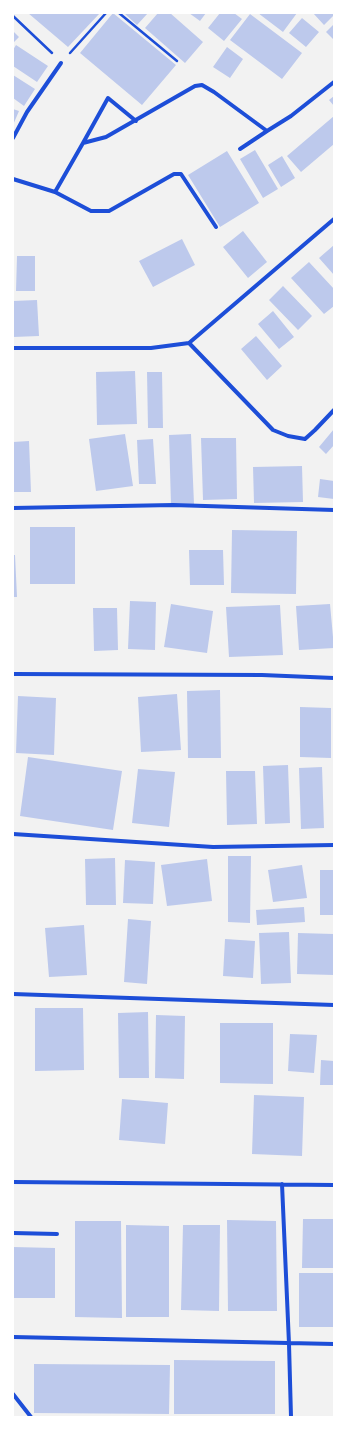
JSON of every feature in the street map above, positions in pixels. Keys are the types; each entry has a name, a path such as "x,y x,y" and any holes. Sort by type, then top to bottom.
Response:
{"street":[{"path":"13,138 27,112 61,63"},
{"path":"240,149 292,116 334,82"},
{"path":"83,142 106,136 136,121 195,86 202,85 214,92 267,131"},
{"path":"55,192 108,98 136,121"},
{"path":"13,179 55,192 91,211 109,211 174,174 181,174 216,227"},
{"path":"13,348 151,348 189,343 334,219"},
{"path":"189,343 273,430 288,436 305,439 334,410"},
{"path":"13,508 173,505 334,510"},
{"path":"13,674 254,675 334,678"},
{"path":"13,834 213,847 334,845"},
{"path":"13,994 334,1005"},
{"path":"13,1182 334,1185"},
{"path":"282,1184 290,1344 291,1417"},
{"path":"13,1233 57,1234"},
{"path":"13,1337 334,1344"},
{"path":"13,1394 31,1417"}],"path":[{"path":"13,16 61,63 106,13"},
{"path":"119,13 177,61"}],"building":[{"path":"28,13 100,13 68,47"},
{"path":"113,13 176,65 142,105 80,53"},
{"path":"124,13 148,13 137,25"},
{"path":"158,13 170,13 203,42 185,63 145,28"},
{"path":"189,13 206,13 200,21"},
{"path":"220,13 234,13 242,19 224,41 208,28"},
{"path":"258,13 297,13 283,32"},
{"path":"313,13 334,13 334,15 324,25"},
{"path":"250,14 302,53 282,79 230,40"},
{"path":"302,18 319,32 306,47 289,33"},
{"path":"334,24 334,40 326,32"},
{"path":"13,31 19,37 13,43"},
{"path":"16,45 48,66 37,82 13,66 13,50"},
{"path":"227,47 243,59 230,78 213,67"},
{"path":"13,75 35,89 24,106 13,98"},
{"path":"334,96 334,106 329,100"},
{"path":"13,109 19,111 13,125"},
{"path":"334,116 334,144 301,172 287,156"},
{"path":"255,150 278,189 263,198 240,159"},
{"path":"227,151 259,203 220,227 188,175"},
{"path":"282,156 295,178 281,187 268,165"},
{"path":"243,231 267,262 248,278 223,247"},
{"path":"182,239 195,265 153,287 139,261"},
{"path":"334,245 334,275 319,258"},
{"path":"17,256 35,256 35,291 16,291"},
{"path":"309,262 334,289 334,306 324,314 291,278"},
{"path":"283,286 312,316 298,330 269,300"},
{"path":"37,300 39,336 13,337 13,301"},
{"path":"273,311 294,337 279,349 258,324"},
{"path":"256,336 282,366 267,380 241,349"},
{"path":"135,371 137,424 97,425 96,372"},
{"path":"147,372 162,372 163,428 148,428"},
{"path":"334,429 334,445 326,454 319,447"},
{"path":"125,434 133,486 96,491 89,439"},
{"path":"191,434 194,504 171,505 169,435"},
{"path":"201,438 236,438 237,499 203,500"},
{"path":"153,439 156,484 139,484 137,440"},
{"path":"29,441 31,492 13,492 13,442"},
{"path":"302,466 303,502 254,503 253,467"},
{"path":"320,479 334,481 334,499 318,497"},
{"path":"30,527 75,527 75,584 30,584"},
{"path":"232,530 297,531 296,594 231,593"},
{"path":"189,550 223,550 224,585 190,585"},
{"path":"13,555 15,555 17,597 13,597"},
{"path":"130,601 156,602 155,650 128,649"},
{"path":"171,604 213,611 207,653 164,647"},
{"path":"330,604 334,648 299,650 296,606"},
{"path":"280,605 283,655 229,657 226,607"},
{"path":"93,608 117,608 118,650 94,651"},
{"path":"220,690 221,758 188,758 187,691"},
{"path":"177,694 181,750 141,752 138,697"},
{"path":"18,696 56,698 54,755 16,753"},
{"path":"300,707 331,708 331,758 300,757"},
{"path":"28,757 122,771 113,830 20,816"},
{"path":"288,765 290,823 265,824 263,766"},
{"path":"322,767 324,828 301,829 299,768"},
{"path":"138,769 175,772 169,827 132,823"},
{"path":"226,771 255,771 257,824 227,825"},
{"path":"228,856 251,856 250,923 228,922"},
{"path":"115,858 116,905 86,905 85,859"},
{"path":"207,859 212,901 167,906 161,865"},
{"path":"125,860 155,862 153,904 123,903"},
{"path":"302,865 307,898 273,902 268,870"},
{"path":"320,870 334,870 334,915 320,915"},
{"path":"304,907 305,922 257,925 256,910"},
{"path":"128,919 151,921 147,984 124,982"},
{"path":"84,925 87,975 49,977 45,928"},
{"path":"289,932 291,983 261,984 259,933"},
{"path":"298,933 334,934 334,975 297,974"},
{"path":"225,939 255,941 253,978 223,976"},
{"path":"35,1008 83,1008 84,1070 35,1071"},
{"path":"148,1012 149,1078 119,1078 118,1013"},
{"path":"156,1015 185,1016 184,1079 155,1078"},
{"path":"220,1023 273,1023 273,1084 220,1083"},
{"path":"290,1034 317,1035 314,1073 288,1071"},
{"path":"321,1060 334,1061 334,1085 320,1085"},
{"path":"254,1095 304,1097 302,1156 252,1154"},
{"path":"122,1099 168,1103 165,1144 119,1140"},
{"path":"303,1219 334,1219 334,1268 302,1268"},
{"path":"227,1220 276,1221 277,1311 228,1311"},
{"path":"75,1221 121,1221 122,1318 75,1317"},
{"path":"126,1225 169,1226 169,1317 126,1317"},
{"path":"183,1225 220,1225 219,1311 181,1310"},
{"path":"13,1247 55,1248 55,1298 13,1298"},
{"path":"299,1273 334,1273 334,1327 299,1327"},
{"path":"174,1360 275,1361 275,1414 174,1414"},
{"path":"34,1364 170,1365 169,1414 34,1413"}]}
